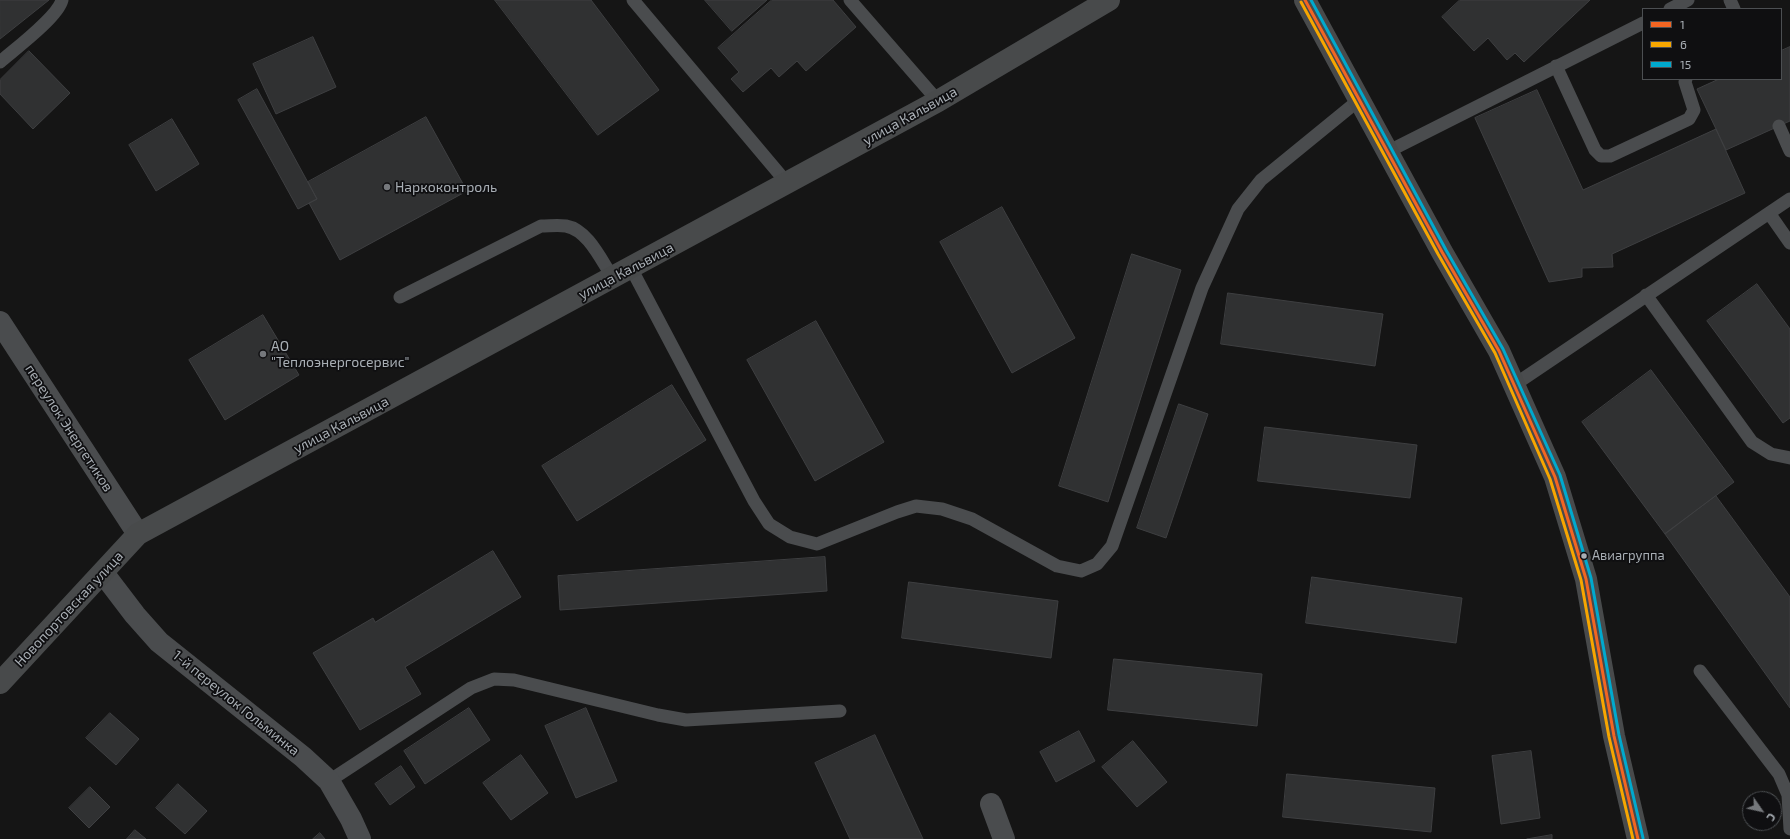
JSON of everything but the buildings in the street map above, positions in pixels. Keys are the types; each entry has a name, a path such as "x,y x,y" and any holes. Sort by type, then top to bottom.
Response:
{"street":[{"name":"улица Кальвица","path":"138,534 938,101 1109,0"},
{"path":"1305,0 1442,252 1499,351 1555,477 1586,579 1614,736 1638,839"},
{"name":"переулок Энергетиков","path":"0,322 138,534"},
{"name":"Новопортовская улица","path":"0,683 138,534"},
{"name":"1-й переулок Гольминка","path":"103,573 135,616 159,642 303,757 329,781 351,819 360,839"},
{"path":"991,804 1004,839"}],"lane":[{"path":"0,62 50,18 62,0"},
{"path":"633,0 787,183"},
{"path":"850,0 938,101"},
{"path":"1672,8 1688,0"},
{"path":"1387,152 1642,23"},
{"path":"1556,66 1595,150 1602,156 1610,156 1689,119 1694,110 1686,80"},
{"path":"400,297 541,226 566,226 578,230 622,273 754,501 769,524 790,537 817,544 897,512 916,506 942,509 972,519 1057,566 1081,571 1097,564 1112,546 1202,288 1238,209 1261,180 1359,100"},
{"path":"1779,126 1790,151"},
{"path":"1514,385 1790,199"},
{"path":"1768,213 1790,243"},
{"path":"1646,295 1752,442 1771,454 1790,458"},
{"path":"1700,671 1779,774 1788,794 1790,829"},
{"path":"329,781 471,688 494,679 514,680 658,715 686,720 840,711"}],"transit line":[{"name":"1","path":"1305,0 1442,252 1499,351 1555,477 1586,579 1614,736 1638,839"},
{"name":"15","path":"1311,0 1446,250 1503,349 1560,475 1591,578 1619,735 1643,838"},
{"name":"6","path":"1301,2 1438,254 1495,353 1550,479 1581,580 1609,737 1633,839"}],"place":[{"name":"Наркоконтроль","path":"387,187"},
{"name":"АО \"Теплоэнергосервис\"","path":"263,354"},
{"name":"Авиагруппа","path":"1584,556"}]}
